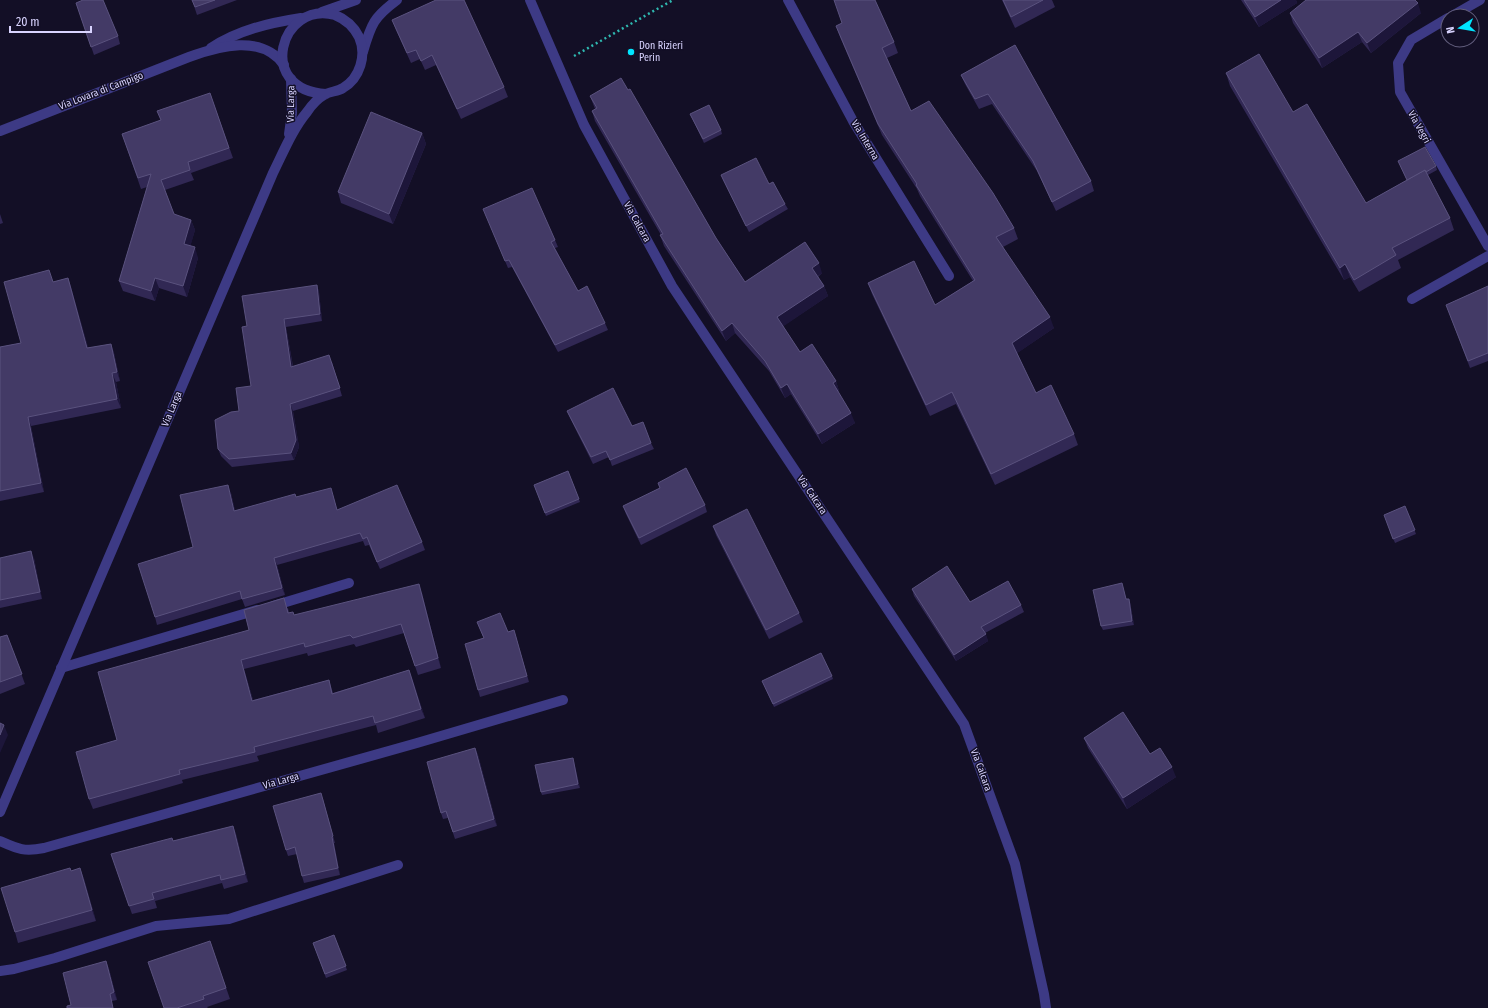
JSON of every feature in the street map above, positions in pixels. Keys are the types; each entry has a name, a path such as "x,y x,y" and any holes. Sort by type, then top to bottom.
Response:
{"street":[{"path":"318,13 333,15 347,22 354,28 362,46 361,65 351,82 344,88 326,94 307,91 298,86 291,79 284,65 282,50 286,35 296,23 303,18 356,0"},
{"path":"362,56 373,22 382,11 397,0"},
{"name":"Via Calcara","path":"530,0 584,124 672,286 964,724 1015,864 1046,1008"},
{"name":"Via Interna","path":"788,0 853,121 949,276"},
{"path":"1466,8 1480,0"},
{"name":"Via Lovara di Campigo","path":"0,131 202,52 237,34 270,24 303,18"},
{"name":"Via Vegri","path":"1440,23 1411,40 1398,63 1400,92 1488,246"},
{"name":"Via Lovara di Campigo","path":"202,52 222,48 253,46 274,54 284,65"},
{"name":"Via Larga","path":"284,151 291,128 291,79"},
{"name":"Via Larga","path":"0,812 261,198 290,137 303,116 326,94"},
{"path":"1412,300 1488,256"},
{"path":"61,668 349,583"},
{"name":"Via Larga","path":"0,841 22,850 44,848 417,743 563,700"},
{"path":"0,971 28,966 156,926 229,919 398,865"}],"path":[{"path":"573,57 673,0"}],"building":[{"path":"83,0 103,0 118,36 91,47 76,3"},
{"path":"192,0 215,0 195,7"},
{"path":"436,0 464,0 504,87 457,109 432,55 421,61 416,50 407,53 392,20"},
{"path":"834,0 875,0 894,42 882,48 911,111 929,101 993,193 1014,228 996,237 1050,317 1012,343 1036,393 1051,385 1074,434 991,474 952,392 926,405 868,283 914,261 935,305 975,280 916,185 917,184 878,124 836,26 842,23"},
{"path":"1003,0 1043,0 1011,17"},
{"path":"1244,0 1281,0 1255,17"},
{"path":"1306,0 1415,0 1418,3 1367,43 1358,32 1319,58 1290,13"},
{"path":"1015,45 1091,181 1052,202 1033,161 988,94 975,99 961,75"},
{"path":"1259,54 1293,112 1307,104 1366,203 1425,170 1450,218 1392,248 1396,255 1354,280 1345,264 1340,268 1226,73"},
{"path":"621,78 628,90 630,89 716,238 745,282 805,242 819,263 812,268 824,286 777,317 800,352 812,344 836,381 833,383 851,413 818,434 787,384 781,388 765,361 732,323 722,331 660,235 663,234 592,111 597,108 590,96"},
{"path":"210,93 229,148 188,162 190,170 161,180 174,214 191,220 184,244 195,247 183,286 155,278 151,291 119,281 151,174 138,178 122,134 161,120 157,111"},
{"path":"709,105 721,130 703,139 690,114"},
{"path":"371,112 422,133 389,214 338,192"},
{"path":"1425,147 1436,166 1407,180 1398,161"},
{"path":"756,158 769,184 773,182 785,204 746,226 721,175"},
{"path":"532,188 555,240 551,242 578,291 587,286 605,323 555,345 509,260 505,261 483,209"},
{"path":"49,270 53,282 68,278 87,348 111,344 117,372 112,373 117,399 28,417 41,483 0,491 0,347 21,343 4,282"},
{"path":"317,285 320,314 284,319 291,367 329,355 340,388 290,404 296,440 291,453 229,459 218,449 215,420 231,412 239,411 236,388 251,386 242,327 247,326 242,296"},
{"path":"1488,286 1488,353 1468,361 1446,305"},
{"path":"613,388 632,426 643,422 651,443 610,460 606,451 591,457 567,411"},
{"path":"686,468 705,505 639,538 623,506 660,488 658,483"},
{"path":"568,471 579,499 545,513 534,485"},
{"path":"228,485 234,511 295,494 296,497 331,488 337,510 397,485 422,542 377,562 367,537 363,539 360,533 274,558 282,588 242,599 240,591 155,617 138,564 193,547 180,495"},
{"path":"1405,506 1415,530 1393,539 1384,515"},
{"path":"747,509 799,613 766,630 713,526"},
{"path":"31,551 40,592 0,600 0,558"},
{"path":"947,566 970,602 1008,581 1021,605 981,627 986,634 954,655 912,589"},
{"path":"1122,583 1126,599 1129,599 1132,621 1101,626 1093,590"},
{"path":"419,584 438,658 415,666 401,624 353,638 350,635 305,647 304,643 241,660 252,701 329,680 332,694 409,670 421,709 375,723 373,716 254,747 255,752 179,770 180,774 89,799 76,752 117,740 98,672 249,630 244,610 284,598 288,613 293,612 294,615"},
{"path":"500,613 508,632 514,630 527,676 478,690 465,644 484,638 477,622"},
{"path":"7,635 22,674 0,682 0,637"},
{"path":"821,653 832,676 773,704 762,681"},
{"path":"1123,712 1150,754 1160,748 1172,767 1123,798 1084,738"},
{"path":"0,723 4,725 0,735"},
{"path":"475,748 494,819 453,832 446,811 441,813 427,762"},
{"path":"573,758 578,784 541,792 535,765"},
{"path":"321,793 333,836 338,868 302,876 295,847 286,850 273,806"},
{"path":"233,826 245,874 221,880 220,875 152,893 154,899 129,906 111,854 172,838 173,841"},
{"path":"70,868 71,871 80,868 92,910 15,932 1,888"},
{"path":"334,935 346,966 325,974 313,943"},
{"path":"210,941 226,988 203,996 204,999 177,1008 164,1008 148,962"},
{"path":"106,961 114,992 110,994 113,1008 67,1008 67,1006 71,1005 63,973"}],"place":[{"name":"Don Rizieri Perin","path":"631,52"}]}
